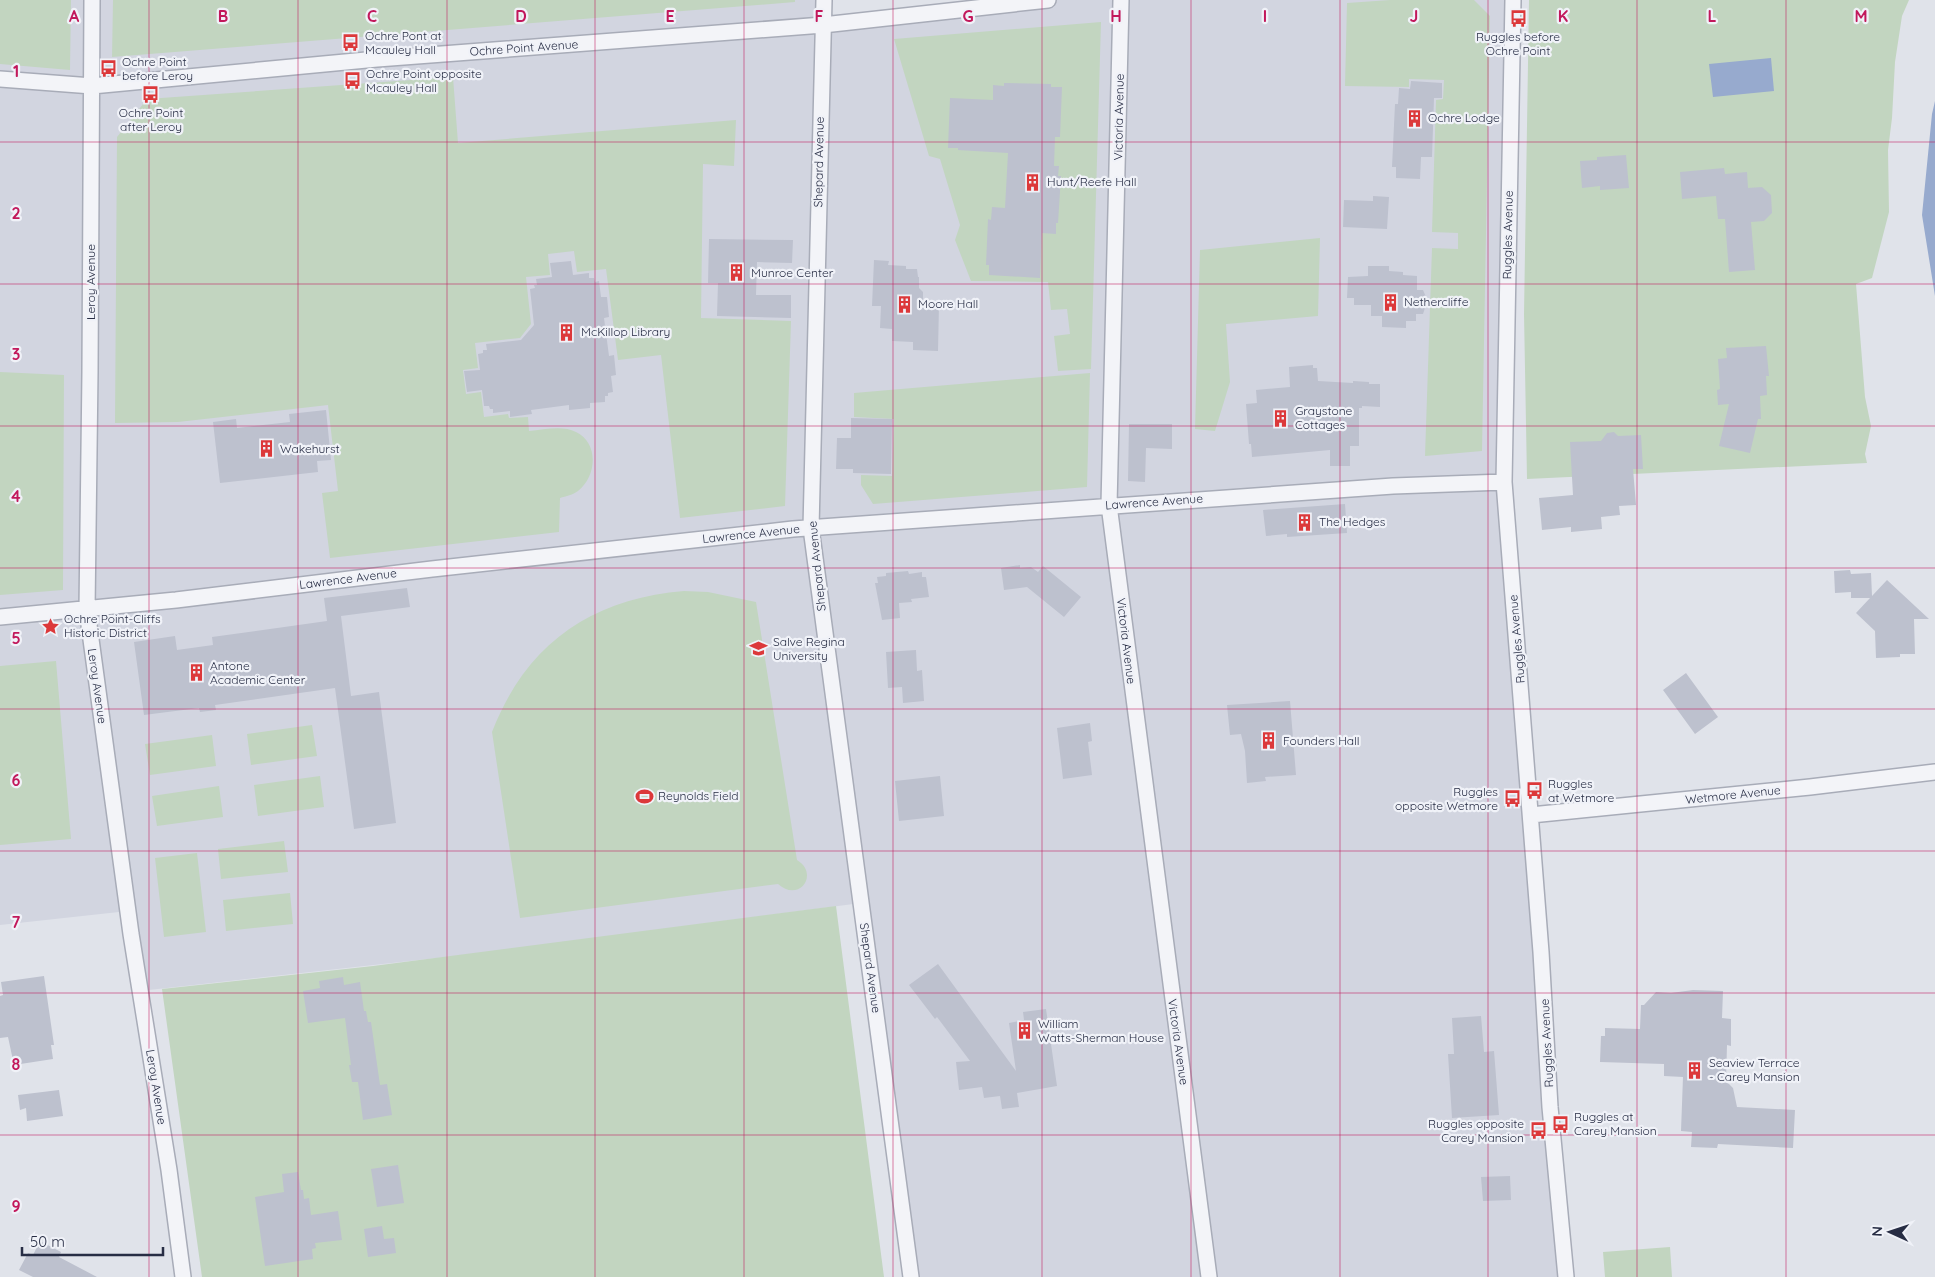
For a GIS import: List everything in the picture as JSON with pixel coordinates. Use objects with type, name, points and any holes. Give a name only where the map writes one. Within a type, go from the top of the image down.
[{"type":"street","name":"Leroy Avenue","points":[[92,0],[87,610],[131,934],[169,1170],[184,1277]]},
{"type":"street","name":"Shepard Avenue","points":[[824,0],[811,528],[911,1277]]},
{"type":"street","name":"Ochre Point Avenue","points":[[0,79],[92,86],[377,59],[823,25],[1048,0]]},
{"type":"street","name":"Victoria Avenue","points":[[1121,0],[1109,505],[1208,1277]]},
{"type":"street","name":"Ruggles Avenue","points":[[1513,0],[1504,482],[1531,815],[1550,1107],[1566,1277]]},
{"type":"street","name":"Lawrence Avenue","points":[[0,617],[87,610],[432,568],[811,528],[1393,486],[1504,482]]},
{"type":"street","name":"Wetmore Avenue","points":[[1531,815],[1810,787],[1935,772]]},
{"type":"shaded area","name":"Salve Regina University","points":[[0,0],[824,0],[823,24],[1048,0],[1513,0],[1504,482],[1570,1277],[911,1277],[861,903],[482,953],[140,991],[128,911],[0,925]]},
{"type":"green space","points":[[0,0],[71,0],[70,70],[0,64]]},
{"type":"green space","points":[[113,0],[795,0],[795,2],[112,57]]},
{"type":"green space","points":[[1390,0],[1474,0],[1490,16],[1482,451],[1425,456],[1432,248],[1458,249],[1458,233],[1432,232],[1436,100],[1443,99],[1444,80],[1409,79],[1409,87],[1345,86],[1347,3]]},
{"type":"green space","points":[[1529,0],[1909,0],[1902,16],[1895,62],[1888,150],[1889,212],[1872,278],[1856,284],[1865,397],[1871,426],[1865,454],[1867,463],[1527,479],[1524,314]]},
{"type":"green space","points":[[1101,22],[1091,369],[1058,371],[1054,336],[1070,334],[1067,309],[1051,310],[1048,282],[971,281],[955,240],[960,225],[940,159],[929,156],[894,39]]},
{"type":"green space","points":[[453,77],[458,143],[736,120],[734,166],[703,164],[701,318],[791,321],[785,506],[680,518],[661,355],[618,360],[606,269],[577,272],[574,251],[548,254],[550,275],[526,277],[531,324],[520,338],[475,343],[478,368],[463,370],[466,394],[481,392],[484,417],[508,414],[509,418],[528,417],[529,431],[553,428],[571,430],[583,437],[589,444],[593,460],[592,469],[584,485],[578,491],[560,498],[559,532],[330,558],[322,493],[338,491],[328,405],[178,422],[115,423],[117,137],[147,99]]},
{"type":"green space","points":[[1320,238],[1318,316],[1226,324],[1230,382],[1215,431],[1195,429],[1200,250]]},
{"type":"green space","points":[[0,372],[64,375],[63,590],[0,595]]},
{"type":"green space","points":[[1090,373],[1087,487],[873,504],[861,485],[861,475],[892,476],[894,419],[854,417],[854,393]]},
{"type":"green space","name":"Reynolds Field","points":[[684,591],[708,592],[756,602],[797,860],[804,866],[807,872],[807,879],[799,888],[793,890],[786,889],[778,884],[520,918],[492,732],[506,701],[523,674],[543,651],[566,632],[591,616],[620,604],[650,596]]},
{"type":"green space","points":[[56,661],[71,839],[0,845],[0,666]]},
{"type":"green space","points":[[312,725],[317,756],[251,765],[247,734]]},
{"type":"green space","points":[[212,735],[216,766],[150,775],[145,744]]},
{"type":"green space","points":[[320,776],[324,807],[258,816],[254,785]]},
{"type":"green space","points":[[219,786],[223,817],[157,826],[152,796]]},
{"type":"green space","points":[[284,841],[288,872],[221,879],[218,849]]},
{"type":"green space","points":[[197,853],[206,932],[164,937],[155,858]]},
{"type":"green space","points":[[290,893],[293,924],[226,931],[223,900]]},
{"type":"green space","points":[[836,906],[884,1277],[202,1277],[162,989],[373,966]]},
{"type":"green space","points":[[1670,1247],[1672,1277],[1605,1277],[1603,1252]]},
{"type":"water","points":[[1771,58],[1774,91],[1713,97],[1709,64]]},
{"type":"water","points":[[1935,101],[1935,296],[1922,215],[1932,114]]},
{"type":"building","name":"Ochre Lodge","points":[[1411,81],[1442,83],[1442,98],[1434,98],[1432,157],[1421,157],[1420,179],[1396,178],[1396,167],[1392,167],[1395,104],[1398,104],[1399,88],[1410,89]]},
{"type":"building","name":"Hunt/Reefe Hall","points":[[1004,83],[1051,84],[1051,87],[1062,87],[1060,137],[1055,137],[1054,166],[1059,166],[1058,176],[1061,176],[1058,223],[1056,223],[1056,234],[1042,233],[1040,278],[989,275],[989,265],[986,265],[988,219],[991,220],[992,207],[1005,208],[1008,153],[948,148],[950,98],[993,100],[993,85],[1004,86]]},
{"type":"building","points":[[1626,155],[1629,188],[1600,190],[1600,186],[1582,188],[1580,161],[1597,160],[1597,157]]},
{"type":"building","points":[[1724,168],[1725,174],[1747,172],[1748,188],[1762,187],[1771,195],[1772,213],[1764,221],[1751,222],[1755,270],[1729,272],[1725,219],[1718,219],[1716,196],[1682,199],[1680,172]]},
{"type":"building","points":[[1373,196],[1389,197],[1387,229],[1343,227],[1344,200],[1373,201]]},
{"type":"building","name":"Munroe Center","points":[[709,239],[793,240],[792,263],[757,262],[756,295],[791,295],[791,318],[717,316],[718,283],[708,283]]},
{"type":"building","name":"Moore Hall","points":[[874,260],[889,261],[888,265],[906,266],[906,269],[917,269],[919,288],[923,292],[923,300],[930,300],[930,304],[939,304],[938,351],[913,350],[913,342],[892,341],[892,329],[880,328],[881,306],[872,306]]},
{"type":"building","name":"McKillop Library","points":[[571,261],[573,275],[589,273],[589,278],[594,278],[595,282],[599,281],[601,297],[607,297],[609,317],[604,318],[609,356],[614,355],[616,375],[611,376],[613,392],[605,396],[605,402],[590,403],[590,408],[569,410],[569,405],[531,410],[532,414],[510,417],[510,411],[493,413],[493,409],[490,409],[489,406],[484,406],[482,390],[467,392],[464,371],[480,370],[478,354],[483,353],[483,350],[487,350],[486,344],[521,340],[534,325],[530,289],[535,288],[534,285],[537,285],[536,279],[552,277],[550,263]]},
{"type":"building","name":"Nethercliffe","points":[[1368,266],[1389,266],[1389,271],[1417,276],[1417,290],[1423,290],[1426,297],[1423,314],[1416,314],[1416,321],[1406,321],[1406,328],[1382,327],[1382,316],[1371,316],[1371,305],[1354,305],[1354,298],[1347,298],[1348,277],[1368,276]]},
{"type":"building","points":[[1766,346],[1769,376],[1766,376],[1767,395],[1760,396],[1761,419],[1758,419],[1750,453],[1719,446],[1729,404],[1718,405],[1717,390],[1720,389],[1718,359],[1727,358],[1726,348]]},
{"type":"building","points":[[1313,365],[1313,368],[1317,368],[1318,381],[1353,383],[1353,381],[1380,384],[1380,407],[1362,406],[1362,408],[1359,408],[1359,446],[1350,446],[1350,466],[1330,466],[1330,450],[1252,457],[1251,444],[1249,444],[1246,404],[1257,403],[1256,390],[1290,387],[1289,367]]},
{"type":"building","name":"Wakehurst","points":[[326,410],[331,460],[317,461],[318,472],[220,483],[213,422],[236,419],[237,428],[290,422],[289,414]]},
{"type":"building","points":[[851,418],[892,419],[891,474],[853,473],[853,469],[836,469],[837,438],[851,438]]},
{"type":"building","points":[[1129,424],[1172,424],[1172,449],[1146,448],[1145,482],[1128,481]]},
{"type":"building","points":[[1614,432],[1618,436],[1641,435],[1643,469],[1633,469],[1636,505],[1619,506],[1620,515],[1601,517],[1602,529],[1571,532],[1571,527],[1542,530],[1539,498],[1573,495],[1570,442],[1601,441],[1607,433]]},
{"type":"building","name":"The Hedges","points":[[1345,504],[1347,533],[1287,537],[1287,534],[1266,536],[1263,510]]},
{"type":"building","points":[[1020,565],[1020,568],[1031,567],[1038,572],[1043,566],[1081,597],[1064,617],[1027,587],[1004,590],[1001,568]]},
{"type":"building","points":[[1850,570],[1851,574],[1871,573],[1872,596],[1887,580],[1929,619],[1914,619],[1915,654],[1900,654],[1900,657],[1876,658],[1875,631],[1856,613],[1870,598],[1851,598],[1851,592],[1835,593],[1834,571]]},
{"type":"building","points":[[908,571],[909,574],[922,572],[922,577],[926,577],[929,597],[911,599],[912,602],[899,603],[900,618],[882,620],[875,583],[878,583],[877,577],[886,576],[886,573]]},
{"type":"building","points":[[407,588],[410,607],[341,616],[351,696],[379,692],[396,823],[354,829],[335,688],[215,705],[216,710],[200,712],[199,708],[144,715],[134,642],[175,636],[177,650],[213,645],[212,637],[327,621],[324,598]]},
{"type":"building","points":[[916,650],[917,671],[922,670],[924,701],[903,703],[902,687],[888,688],[886,652]]},
{"type":"building","points":[[1686,673],[1718,717],[1695,734],[1663,690]]},
{"type":"building","name":"Founders Hall","points":[[1290,701],[1296,775],[1265,777],[1266,781],[1247,783],[1245,751],[1241,734],[1230,735],[1227,705]]},
{"type":"building","points":[[1090,723],[1092,741],[1088,742],[1092,775],[1063,779],[1057,728]]},
{"type":"building","points":[[940,776],[944,816],[899,821],[895,781]]},
{"type":"building","name":"William Watts-Sherman House","points":[[938,964],[1016,1071],[1009,1023],[1024,1020],[1023,1012],[1046,1009],[1057,1086],[1017,1093],[1019,1107],[1002,1109],[1000,1096],[984,1098],[982,1087],[959,1090],[956,1062],[970,1061],[937,1017],[935,1019],[909,985]]},
{"type":"building","points":[[44,976],[54,1045],[51,1045],[53,1059],[14,1065],[8,1037],[0,1038],[0,996],[3,995],[1,982]]},
{"type":"building","points":[[343,977],[344,985],[360,982],[364,1011],[366,1011],[368,1022],[371,1022],[380,1085],[387,1084],[392,1115],[363,1120],[358,1082],[352,1082],[349,1065],[351,1065],[345,1018],[308,1023],[303,991],[320,988],[319,981]]},
{"type":"building","name":"Seaview Terrace - Carey Mansion","points":[[1693,990],[1723,991],[1722,1018],[1731,1019],[1731,1046],[1727,1045],[1726,1081],[1733,1088],[1737,1107],[1795,1110],[1793,1148],[1718,1144],[1717,1148],[1691,1147],[1692,1132],[1681,1131],[1683,1077],[1664,1076],[1664,1064],[1600,1062],[1601,1036],[1605,1036],[1605,1028],[1640,1029],[1641,1005],[1644,1005],[1656,992],[1671,993]]},
{"type":"building","points":[[1481,1016],[1484,1052],[1494,1051],[1499,1115],[1452,1118],[1448,1054],[1454,1054],[1452,1018]]},
{"type":"building","points":[[59,1090],[63,1116],[27,1121],[26,1108],[20,1110],[18,1095]]},
{"type":"building","points":[[398,1165],[404,1203],[377,1207],[371,1169]]},
{"type":"building","points":[[298,1172],[304,1199],[309,1198],[311,1215],[338,1211],[342,1240],[315,1243],[316,1248],[312,1249],[313,1259],[265,1266],[255,1197],[284,1192],[282,1174]]},
{"type":"building","points":[[1510,1176],[1511,1200],[1483,1201],[1481,1177]]},
{"type":"building","points":[[382,1226],[384,1239],[394,1238],[396,1253],[368,1257],[364,1229]]},
{"type":"building","points":[[40,1241],[61,1252],[59,1257],[97,1277],[33,1277],[19,1270],[28,1253],[33,1255]]},
{"type":"place","name":"Ruggles before Ochre Point","points":[[1518,18]]},
{"type":"place","name":"Ochre Pont at Mcauley Hall","points":[[351,43]]},
{"type":"place","name":"Ochre Point before Leroy","points":[[108,69]]},
{"type":"place","name":"Ochre Point opposite Mcauley Hall","points":[[352,81]]},
{"type":"place","name":"Ochre Point after Leroy","points":[[151,94]]},
{"type":"place","name":"Ochre Lodge","points":[[1414,118]]},
{"type":"place","name":"Hunt/Reefe Hall","points":[[1033,182]]},
{"type":"place","name":"Munroe Center","points":[[737,273]]},
{"type":"place","name":"Nethercliffe","points":[[1390,302]]},
{"type":"place","name":"Moore Hall","points":[[904,304]]},
{"type":"place","name":"McKillop Library","points":[[567,332]]},
{"type":"place","name":"Graystone Cottages","points":[[1281,418]]},
{"type":"place","name":"Wakehurst","points":[[266,449]]},
{"type":"place","name":"The Hedges","points":[[1305,522]]},
{"type":"place","name":"Ochre Point-Cliffs Historic District","points":[[50,626]]},
{"type":"place","name":"Salve Regina University","points":[[759,649]]},
{"type":"place","name":"Antone Academic Center","points":[[196,673]]},
{"type":"place","name":"Founders Hall","points":[[1269,741]]},
{"type":"place","name":"Ruggles at Wetmore","points":[[1534,791]]},
{"type":"place","name":"Reynolds Field","points":[[644,796]]},
{"type":"place","name":"Ruggles opposite Wetmore","points":[[1512,799]]},
{"type":"place","name":"William Watts-Sherman House","points":[[1024,1031]]},
{"type":"place","name":"Seaview Terrace - Carey Mansion","points":[[1695,1070]]},
{"type":"place","name":"Ruggles at Carey Mansion","points":[[1560,1124]]},
{"type":"place","name":"Ruggles opposite Carey Mansion","points":[[1538,1131]]}]
